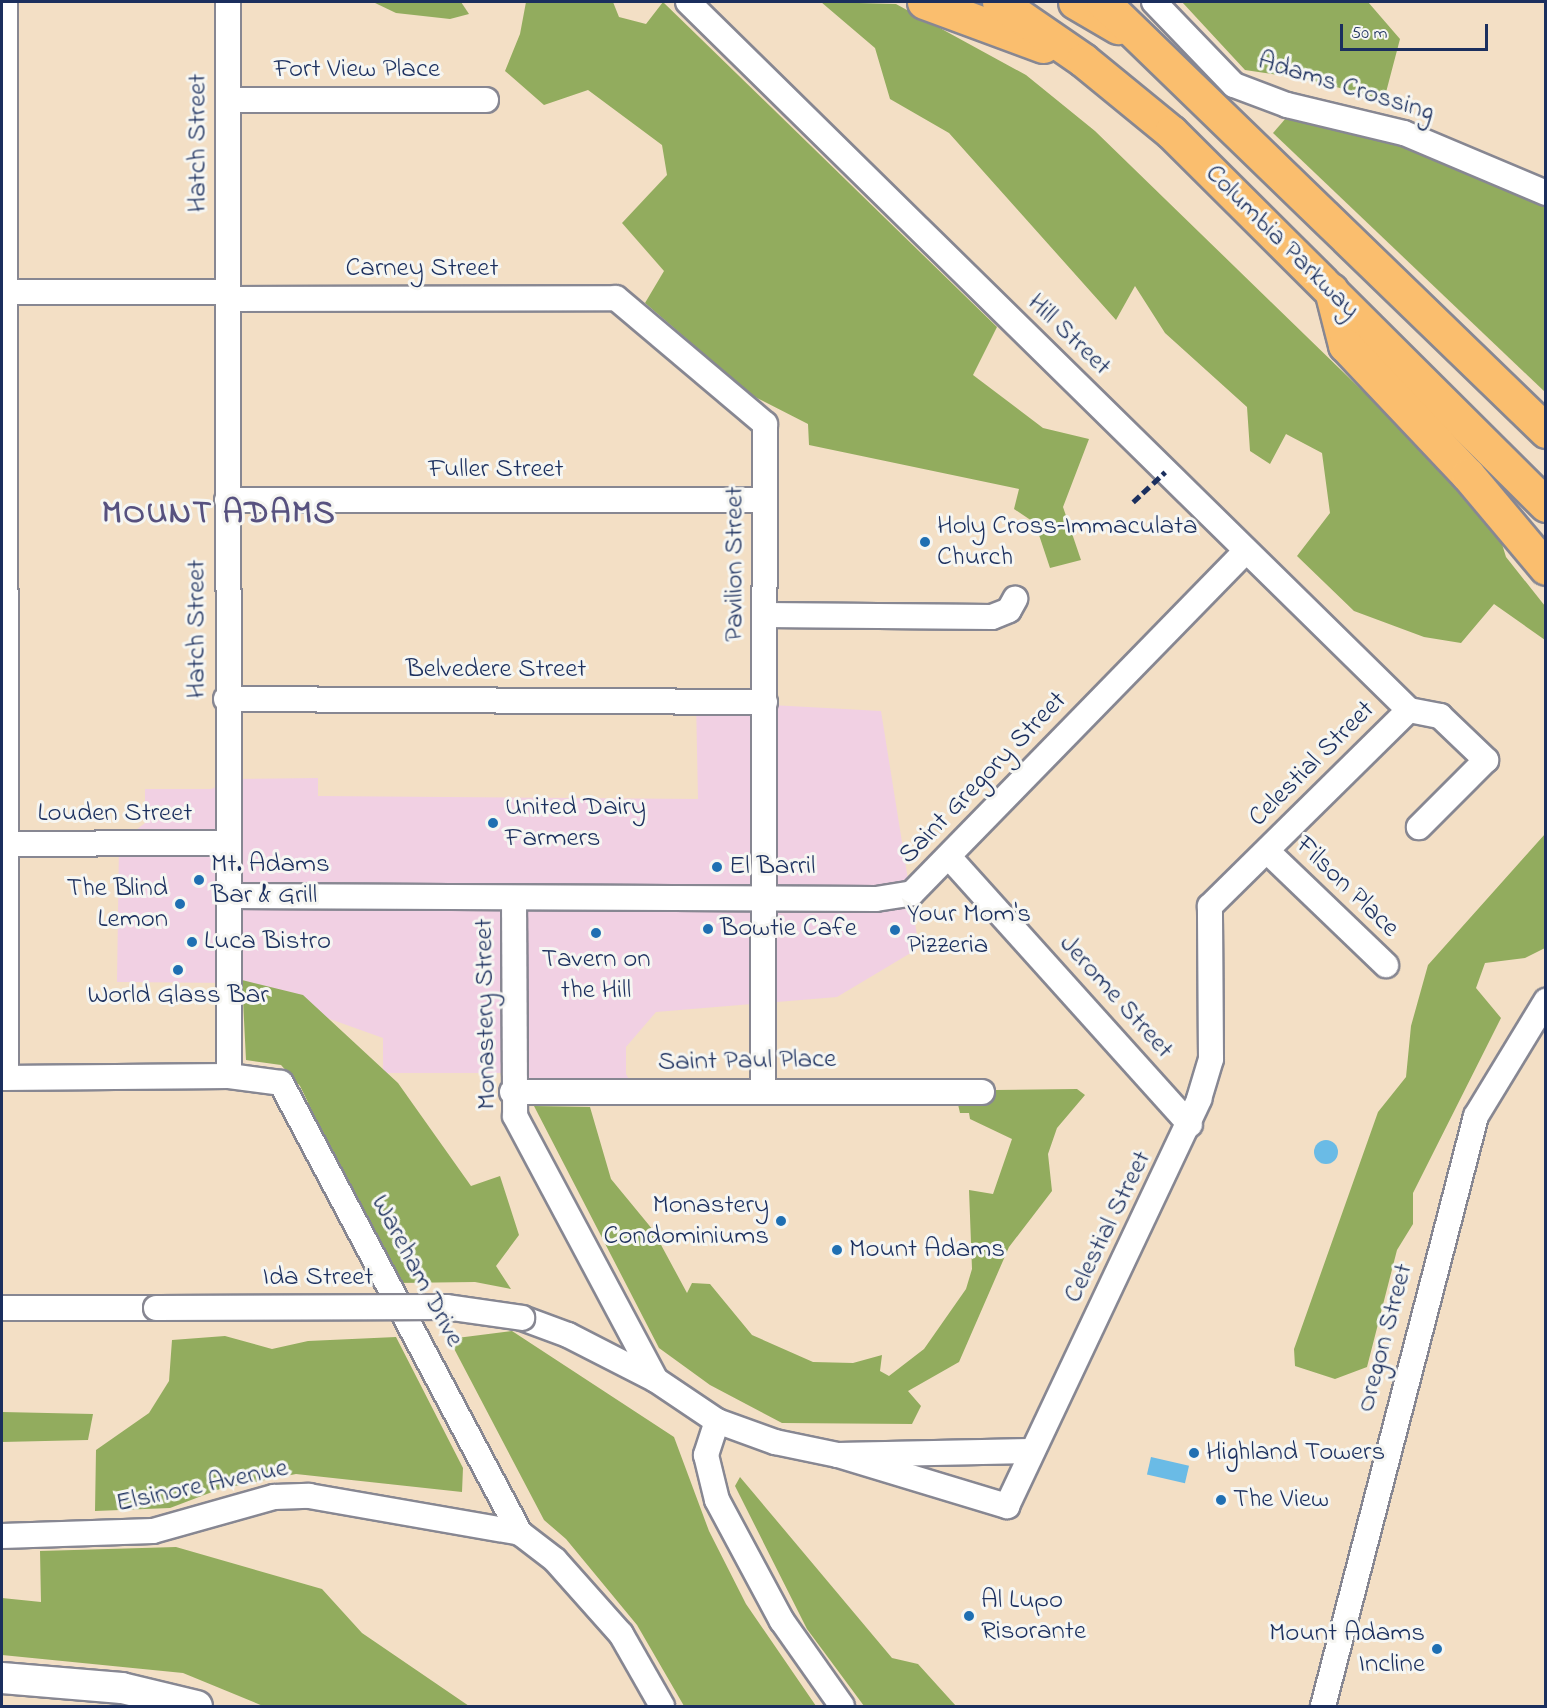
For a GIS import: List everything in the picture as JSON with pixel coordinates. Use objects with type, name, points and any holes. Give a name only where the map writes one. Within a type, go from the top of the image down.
[{"type":"highway","points":[[924,2],[1083,60]]},
{"type":"highway","name":"Columbia Parkway","points":[[999,2],[1083,60],[1171,132],[1545,505]]},
{"type":"highway","points":[[1075,2],[1141,40]]},
{"type":"highway","points":[[1103,2],[1545,431]]},
{"type":"highway","points":[[1331,290],[1345,345],[1468,475],[1545,568]]},
{"type":"street","points":[[4,1078],[5,2]]},
{"type":"street","name":"Hatch Street","points":[[228,2],[226,699],[229,843],[229,1076]]},
{"type":"street","name":"Hill Street","points":[[688,2],[1409,710]]},
{"type":"street","name":"Adams Crossing","points":[[1154,2],[1234,85],[1287,105],[1404,133],[1545,193]]},
{"type":"street","name":"Fort View Place","points":[[228,100],[486,100]]},
{"type":"street","name":"Carney Street","points":[[4,292],[228,296],[616,298]]},
{"type":"street","name":"Pavilion Street","points":[[616,298],[765,424],[763,1091]]},
{"type":"street","name":"Fuller Street","points":[[227,500],[765,500]]},
{"type":"street","name":"Saint Gregory Street","points":[[229,896],[764,900],[900,896],[920,886],[1246,551]]},
{"type":"street","points":[[765,615],[993,617],[1009,610],[1015,599]]},
{"type":"street","name":"Belvedere Street","points":[[226,699],[765,702]]},
{"type":"street","points":[[1409,710],[1440,716],[1486,760],[1419,827]]},
{"type":"street","name":"Celestial Street","points":[[838,1455],[1007,1506],[1030,1451],[1190,1125],[1211,1059],[1210,906],[1409,710]]},
{"type":"street","name":"Louden Street","points":[[4,844],[229,843]]},
{"type":"street","name":"Filson Place","points":[[1267,851],[1386,965]]},
{"type":"street","name":"Jerome Street","points":[[949,857],[1190,1125]]},
{"type":"street","name":"Monastery Street","points":[[514,899],[512,1092],[517,1122],[656,1380]]},
{"type":"street","name":"Oregon Street","points":[[1323,1707],[1476,1116],[1545,1001]]},
{"type":"street","name":"Wareham Drive","points":[[4,1078],[229,1076],[274,1079],[288,1089],[520,1533],[555,1560],[621,1634],[662,1707]]},
{"type":"street","name":"Saint Paul Place","points":[[512,1092],[982,1092]]},
{"type":"street","name":"Ida Street","points":[[2,1308],[446,1307],[522,1318],[568,1335],[656,1380]]},
{"type":"street","points":[[656,1380],[717,1421],[762,1438],[838,1455],[1030,1451]]},
{"type":"street","points":[[717,1421],[706,1455],[717,1500],[782,1621],[842,1707]]},
{"type":"street","name":"Elsinore Avenue","points":[[2,1536],[153,1531],[274,1497],[309,1496],[520,1533]]},
{"type":"street","points":[[2,1678],[122,1688],[197,1707]]},
{"type":"shaded area","points":[[696,701],[881,711],[919,948],[837,997],[656,1012],[626,1047],[626,1074],[636,1092],[512,1092],[513,1073],[383,1073],[383,1038],[229,983],[117,982],[119,843],[145,823],[145,789],[211,789],[235,779],[318,778],[318,796],[698,799]]},
{"type":"green space","points":[[373,2],[461,2],[469,14],[450,19],[396,13]]},
{"type":"green space","points":[[526,2],[613,2],[619,17],[646,24],[663,2],[997,327],[973,375],[1043,428],[1089,439],[1063,507],[1081,560],[1050,568],[1035,523],[1014,509],[1019,489],[809,445],[808,424],[753,396],[645,303],[664,271],[622,223],[667,175],[662,145],[588,90],[544,105],[505,71],[520,34]]},
{"type":"green space","points":[[821,2],[896,4],[1026,75],[1095,131],[1446,472],[1498,531],[1506,557],[1545,606],[1545,640],[1494,604],[1461,643],[1424,637],[1354,611],[1297,556],[1330,513],[1322,453],[1286,434],[1270,464],[1250,451],[1247,407],[1165,333],[1135,286],[1116,320],[949,133],[890,99],[875,48]]},
{"type":"green space","points":[[1182,2],[1368,2],[1400,39],[1384,100],[1307,79],[1245,70]]},
{"type":"green space","points":[[1286,118],[1420,149],[1526,193],[1545,207],[1545,392],[1273,133]]},
{"type":"green space","points":[[1545,834],[1545,948],[1525,958],[1485,963],[1476,988],[1501,1018],[1413,1193],[1413,1224],[1397,1250],[1367,1367],[1335,1379],[1295,1366],[1294,1349],[1378,1112],[1406,1077],[1411,1026],[1428,965]]},
{"type":"green space","points":[[242,980],[303,995],[398,1083],[471,1186],[500,1176],[519,1235],[496,1266],[511,1289],[475,1282],[396,1283],[300,1086],[281,1065],[246,1060]]},
{"type":"green space","points":[[1077,1089],[1085,1095],[1057,1128],[1048,1154],[1052,1191],[1009,1247],[959,1362],[908,1391],[921,1406],[912,1424],[782,1423],[710,1385],[659,1348],[534,1106],[590,1107],[611,1179],[653,1230],[687,1293],[692,1283],[710,1284],[752,1335],[813,1362],[853,1363],[882,1355],[880,1371],[889,1376],[924,1349],[966,1289],[972,1269],[969,1190],[993,1194],[1012,1139],[970,1119],[969,1113],[960,1113],[957,1100],[996,1090]]},
{"type":"green space","points":[[512,1331],[674,1437],[709,1531],[746,1604],[816,1706],[684,1706],[637,1625],[566,1539],[544,1520],[449,1339]]},
{"type":"green space","points":[[225,1336],[272,1349],[308,1341],[396,1337],[463,1468],[462,1492],[296,1474],[220,1489],[170,1508],[95,1511],[96,1450],[149,1413],[169,1381],[172,1340]]},
{"type":"green space","points":[[2,1412],[93,1414],[88,1440],[2,1442]]},
{"type":"green space","points":[[740,1477],[892,1658],[918,1664],[956,1706],[864,1706],[807,1629],[735,1486]]},
{"type":"green space","points":[[176,1547],[322,1589],[362,1633],[469,1706],[263,1706],[183,1673],[2,1655],[2,1598],[41,1602],[40,1551]]},
{"type":"water","points":[[1326,1140],[1335,1143],[1338,1152],[1335,1161],[1326,1164],[1317,1161],[1314,1152],[1317,1143]]},
{"type":"water","points":[[1151,1457],[1189,1466],[1185,1483],[1147,1475]]},
{"type":"railway","points":[[1133,502],[1165,472]]},
{"type":"place","name":"Holy Cross–Immaculata Church","points":[[925,542]]},
{"type":"place","name":"United Dairy Farmers","points":[[493,823]]},
{"type":"place","name":"El Barril","points":[[717,867]]},
{"type":"place","name":"Mt. Adams Bar & Grill","points":[[199,880]]},
{"type":"place","name":"The Blind Lemon","points":[[180,904]]},
{"type":"place","name":"Bowtie Cafe","points":[[708,929]]},
{"type":"place","name":"Your Mom's Pizzeria","points":[[895,930]]},
{"type":"place","name":"Tavern on the Hill","points":[[596,933]]},
{"type":"place","name":"Luca Bistro","points":[[192,942]]},
{"type":"place","name":"World Glass Bar","points":[[178,970]]},
{"type":"place","name":"Monastery Condominiums","points":[[781,1221]]},
{"type":"place","name":"Mount Adams","points":[[837,1250]]},
{"type":"place","name":"Highland Towers","points":[[1194,1453]]},
{"type":"place","name":"The View","points":[[1221,1500]]},
{"type":"place","name":"Al Lupo Risorante","points":[[969,1616]]},
{"type":"place","name":"Mount Adams Incline","points":[[1437,1649]]},
{"type":"district","name":"MOUNT ADAMS","points":[[219,515]]}]
